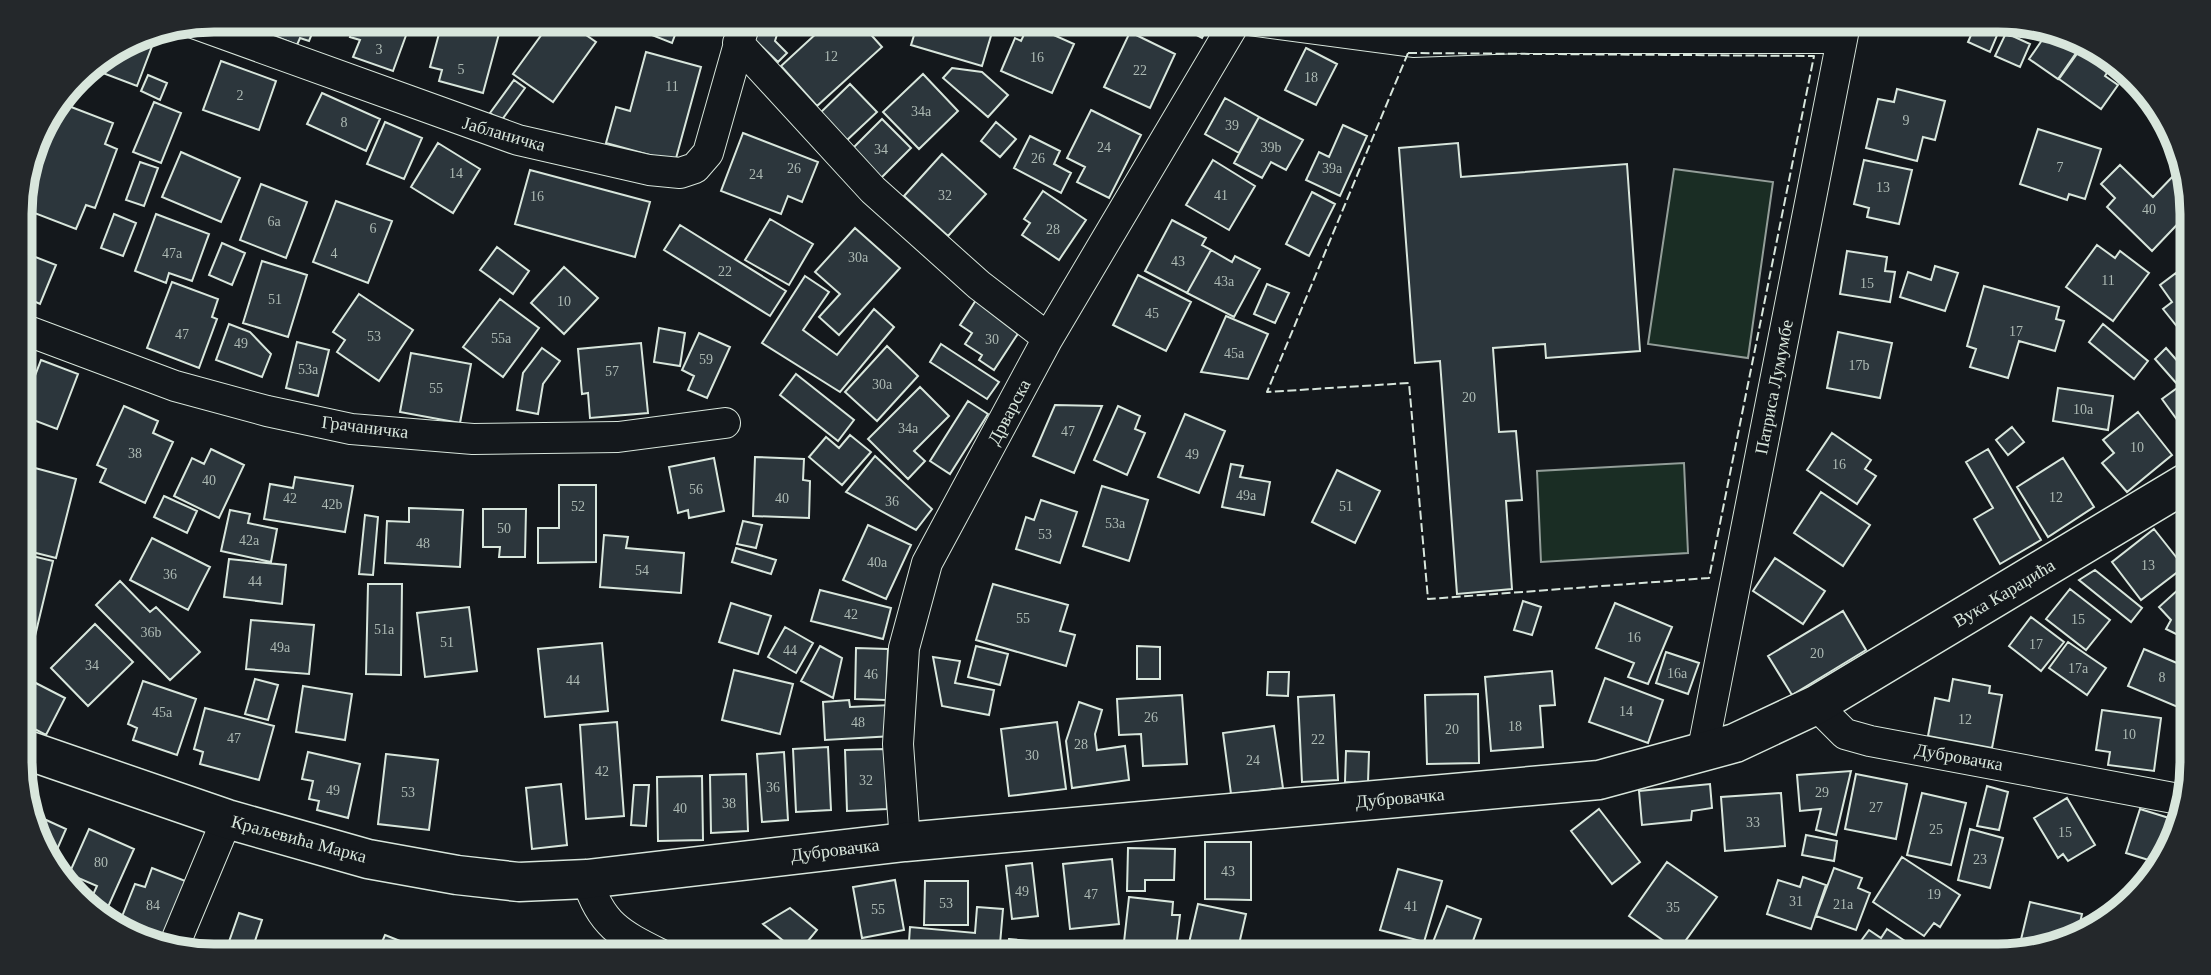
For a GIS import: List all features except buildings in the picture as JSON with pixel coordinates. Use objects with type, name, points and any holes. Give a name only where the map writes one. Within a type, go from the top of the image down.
[{"type":"main road","name":"Вука Караџића","points":[[1816,705],[2180,487]]},
{"type":"main road","name":"Дубровачка","points":[[587,879],[905,842],[1599,780],[1735,743],[1816,705]]},
{"type":"main road","name":"Краљевића Марка","points":[[32,752],[227,819],[368,859],[457,875],[519,882],[587,879]]},
{"type":"street","name":"Јабланичка","points":[[218,32],[518,140],[649,170],[680,173],[695,168],[708,153],[742,32]]},
{"type":"street","name":"Јабланичка","points":[[743,32],[873,190],[979,285],[1048,338]]},
{"type":"street","name":"Дрварска","points":[[905,842],[898,744],[904,648],[927,563],[1048,338],[1231,32]]},
{"type":"street","points":[[1337,32],[1413,42],[1736,32]]},
{"type":"street","name":"Патриса Лумумбе","points":[[1702,754],[1843,32]]},
{"type":"street","name":"Грачаничка","points":[[32,332],[175,386],[267,411],[351,429],[473,439],[618,437],[725,423]]},
{"type":"street","name":"Дубровачка","points":[[1816,705],[1845,734],[1870,741],[2176,798]]},
{"type":"street","points":[[176,939],[227,819]]},
{"type":"street","points":[[587,879],[594,902],[605,920],[624,936],[640,944]]},
{"type":"green space","points":[[1674,169],[1773,182],[1748,358],[1648,344]]},
{"type":"green space","points":[[1684,463],[1688,553],[1541,562],[1537,471]]},
{"type":"fence","points":[[1408,53],[1814,56],[1709,578],[1428,599],[1409,383],[1267,392],[1408,53]]}]
